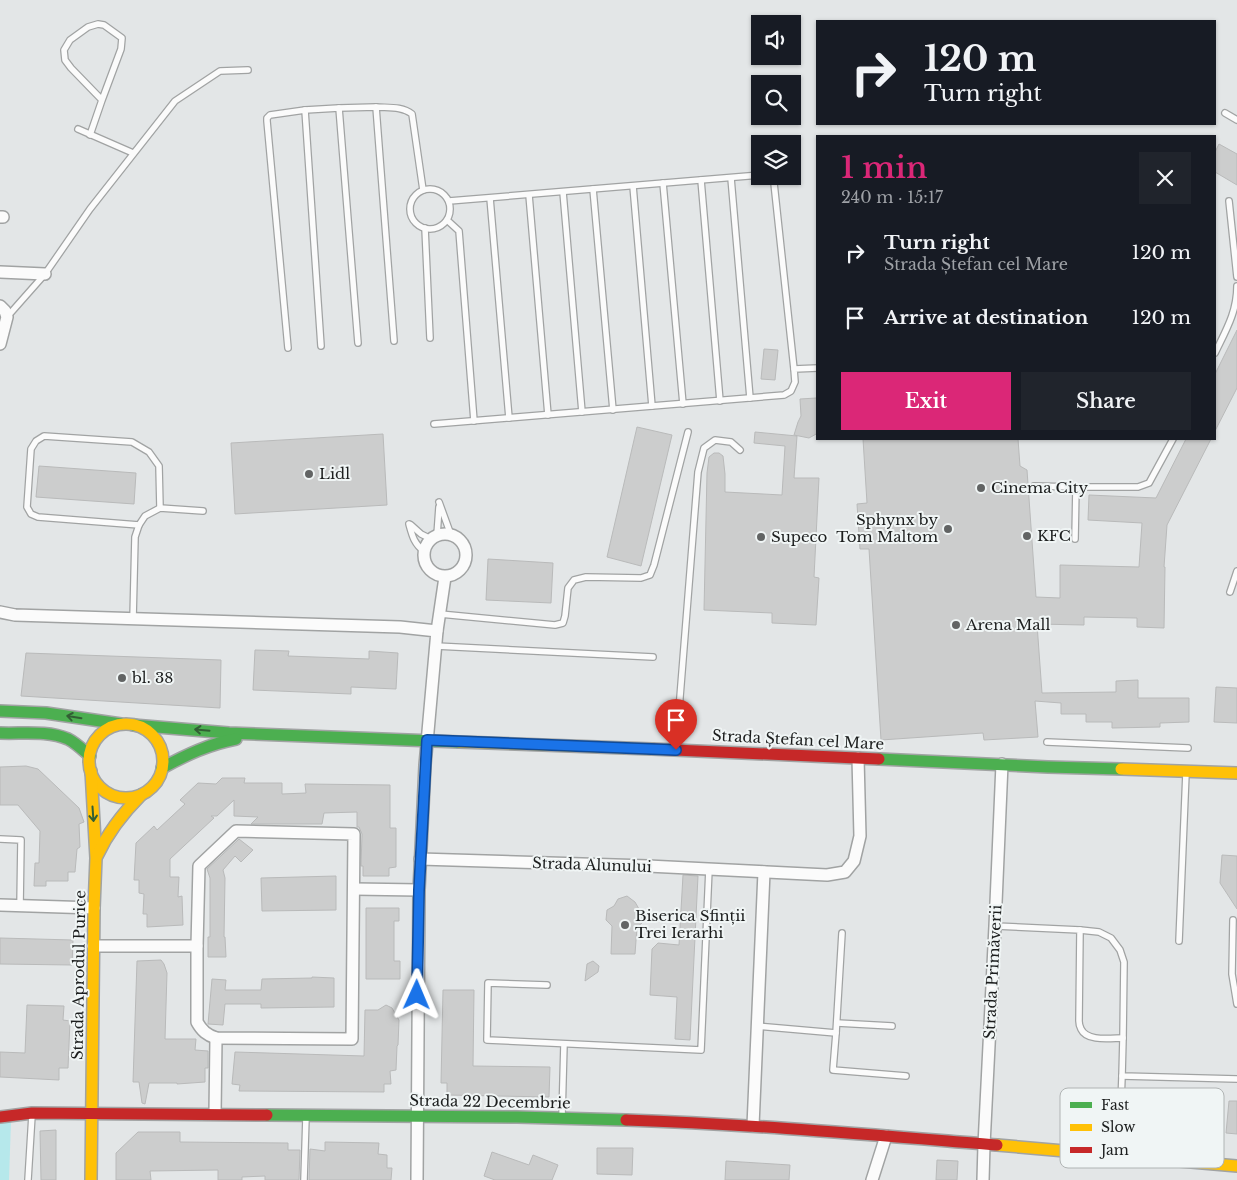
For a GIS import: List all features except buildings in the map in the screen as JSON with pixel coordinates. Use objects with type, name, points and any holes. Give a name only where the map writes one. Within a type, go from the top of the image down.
[{"type":"street","points":[[0,272],[45,274]]},
{"type":"street","points":[[0,306],[5,311],[7,317],[0,344]]},
{"type":"street","points":[[444,534],[451,535],[462,543],[465,549],[465,563],[456,574],[449,577],[435,575],[425,564],[424,551],[427,544],[434,537],[444,534]]},
{"type":"street","points":[[417,1180],[420,859],[427,740],[444,577]]},
{"type":"street","points":[[0,612],[15,615],[400,627],[437,631]]},
{"type":"street","points":[[0,712],[46,713],[128,725],[229,733],[268,734]]},
{"type":"street","points":[[96,858],[111,828],[158,779],[162,768],[163,756],[160,745],[144,729],[128,725],[111,728],[100,734],[93,744],[90,756],[90,771],[96,782],[105,791],[116,797],[129,798],[141,795]]},
{"type":"street","points":[[0,733],[42,734],[67,739],[90,756]]},
{"type":"street","points":[[162,768],[194,751],[223,741],[268,734]]},
{"type":"street","name":"Strada Ștefan cel Mare","points":[[268,734],[1048,767],[1237,773]]},
{"type":"street","name":"Strada Alunului","points":[[420,859],[648,866],[827,875],[845,872],[854,861],[860,836],[858,758]]},
{"type":"street","name":"Strada Primăverii","points":[[983,1180],[1002,764]]},
{"type":"street","name":"Strada Aprodul Purice","points":[[90,771],[96,858],[93,946],[91,1180]]},
{"type":"street","points":[[236,832],[354,834],[352,1039],[216,1038],[207,1035],[197,1022],[197,946],[200,866],[236,832]]},
{"type":"street","points":[[753,1126],[764,872]]},
{"type":"street","points":[[354,890],[419,890]]},
{"type":"street","points":[[0,905],[94,908]]},
{"type":"street","points":[[93,946],[197,946]]},
{"type":"street","points":[[215,1114],[216,1038]]},
{"type":"street","name":"Strada 22 Decembrie","points":[[0,1117],[32,1113],[92,1113],[562,1118],[684,1122],[886,1136],[1060,1152]]},
{"type":"street","points":[[872,1180],[886,1136]]},
{"type":"street","name":"Strada 22 Decembrie","points":[[1224,1165],[1237,1166]]},
{"type":"lane","points":[[90,135],[122,49],[122,38],[104,24],[98,24],[88,27],[70,40],[64,50],[65,60],[70,68],[102,100]]},
{"type":"lane","points":[[7,317],[45,274],[90,209],[175,101],[220,71],[248,70]]},
{"type":"lane","points":[[376,107],[394,341]]},
{"type":"lane","points":[[288,348],[267,118],[270,115],[305,110],[338,108],[376,107],[402,108],[407,110],[412,114],[423,190]]},
{"type":"lane","points":[[338,108],[358,343]]},
{"type":"lane","points":[[305,110],[320,346]]},
{"type":"lane","points":[[1225,113],[1237,120]]},
{"type":"lane","points":[[78,130],[133,153]]},
{"type":"lane","points":[[449,201],[751,177]]},
{"type":"lane","points":[[731,178],[750,398]]},
{"type":"lane","points":[[701,180],[720,401]]},
{"type":"lane","points":[[663,183],[683,404]]},
{"type":"lane","points":[[434,424],[720,401],[784,395],[791,391],[795,382],[794,369],[774,185]]},
{"type":"lane","points":[[633,186],[652,406]]},
{"type":"lane","points":[[430,188],[441,192],[449,201],[450,214],[447,220],[438,228],[425,228],[415,221],[410,210],[411,204],[418,193],[430,188]]},
{"type":"lane","points":[[593,189],[613,410]]},
{"type":"lane","points":[[563,192],[582,412]]},
{"type":"lane","points":[[529,195],[548,415]]},
{"type":"lane","points":[[490,198],[510,418]]},
{"type":"lane","points":[[1229,201],[1237,277]]},
{"type":"lane","points":[[447,220],[459,231],[474,421]]},
{"type":"lane","points":[[425,228],[430,338]]},
{"type":"lane","points":[[1216,351],[1232,319],[1237,298],[1237,286]]},
{"type":"lane","points":[[794,369],[816,368]]},
{"type":"lane","points":[[440,614],[555,625],[563,623],[568,588],[574,580],[586,577],[641,578],[650,575],[688,432]]},
{"type":"lane","points":[[139,525],[38,517],[31,514],[27,507],[31,449],[36,441],[44,436],[132,442],[149,452],[159,466],[160,508]]},
{"type":"lane","points":[[676,750],[698,472],[704,448],[715,440],[731,442],[740,450]]},
{"type":"lane","points":[[1034,486],[1138,487],[1150,483],[1172,440]]},
{"type":"lane","points":[[1076,487],[1076,539]]},
{"type":"lane","points":[[424,551],[414,540],[410,524],[421,534],[434,537],[439,502],[451,535]]},
{"type":"lane","points":[[133,619],[135,536],[144,516],[160,508],[203,511]]},
{"type":"lane","points":[[1230,592],[1237,571]]},
{"type":"lane","points":[[436,646],[654,657]]},
{"type":"lane","points":[[1047,742],[1188,748]]},
{"type":"lane","points":[[1179,941],[1186,771]]},
{"type":"lane","points":[[0,839],[22,840],[20,906]]},
{"type":"lane","points":[[547,985],[488,983],[487,1040],[701,1050],[709,869]]},
{"type":"lane","points":[[1233,920],[1232,974],[1237,1004]]},
{"type":"lane","points":[[995,926],[1099,932],[1110,938],[1120,950],[1124,962],[1122,1088]]},
{"type":"lane","points":[[1080,930],[1080,1028],[1085,1034],[1098,1038],[1123,1038]]},
{"type":"lane","points":[[842,933],[833,1070],[906,1076]]},
{"type":"lane","points":[[837,1023],[892,1026]]},
{"type":"lane","points":[[757,1026],[836,1033]]},
{"type":"lane","points":[[562,1118],[564,1044]]},
{"type":"lane","points":[[1122,1076],[1237,1079]]},
{"type":"lane","points":[[28,1180],[32,1113]]},
{"type":"lane","points":[[304,1180],[306,1115]]},
{"type":"shaded area","points":[[11,1121],[9,1180],[0,1180],[0,1124]]},
{"type":"traffic: fast","points":[[0,711],[46,713],[121,724]]},
{"type":"traffic: fast","points":[[133,725],[229,733],[459,742]]},
{"type":"traffic: fast","points":[[0,733],[43,733],[60,736],[74,742],[90,756]]},
{"type":"traffic: fast","points":[[162,768],[198,750],[236,739]]},
{"type":"traffic: fast","points":[[879,759],[1121,769]]},
{"type":"traffic: fast","points":[[267,1115],[626,1120]]},
{"type":"traffic: slow","points":[[126,724],[140,727],[152,735],[160,747],[163,761],[160,775],[152,787],[140,795],[126,798],[112,795],[100,787],[92,775],[89,761],[92,747],[100,735],[112,727],[126,724]]},
{"type":"traffic: slow","points":[[459,742],[652,749]]},
{"type":"traffic: slow","points":[[1121,769],[1237,773]]},
{"type":"traffic: slow","points":[[91,771],[96,858],[91,1180]]},
{"type":"traffic: slow","points":[[97,856],[116,823],[141,795]]},
{"type":"traffic: slow","points":[[997,1145],[1060,1151]]},
{"type":"traffic: slow","points":[[1224,1165],[1237,1166]]},
{"type":"traffic: jam","points":[[652,749],[879,759]]},
{"type":"traffic: jam","points":[[0,1117],[32,1113],[267,1115]]},
{"type":"traffic: jam","points":[[626,1120],[765,1127],[997,1145]]},
{"type":"place","name":"Lidl","points":[[309,474]]},
{"type":"place","name":"Cinema City","points":[[981,488]]},
{"type":"place","name":"Sphynx by Tom Maltom","points":[[948,529]]},
{"type":"place","name":"KFC","points":[[1027,536]]},
{"type":"place","name":"Supeco","points":[[761,537]]},
{"type":"place","name":"Arena Mall","points":[[956,625]]},
{"type":"place","name":"bl. 38","points":[[122,678]]},
{"type":"place","name":"Biserica Sfinții Trei Ierarhi","points":[[625,925]]},
{"type":"route","points":[[417,995],[419,890],[427,740],[676,750]]}]
